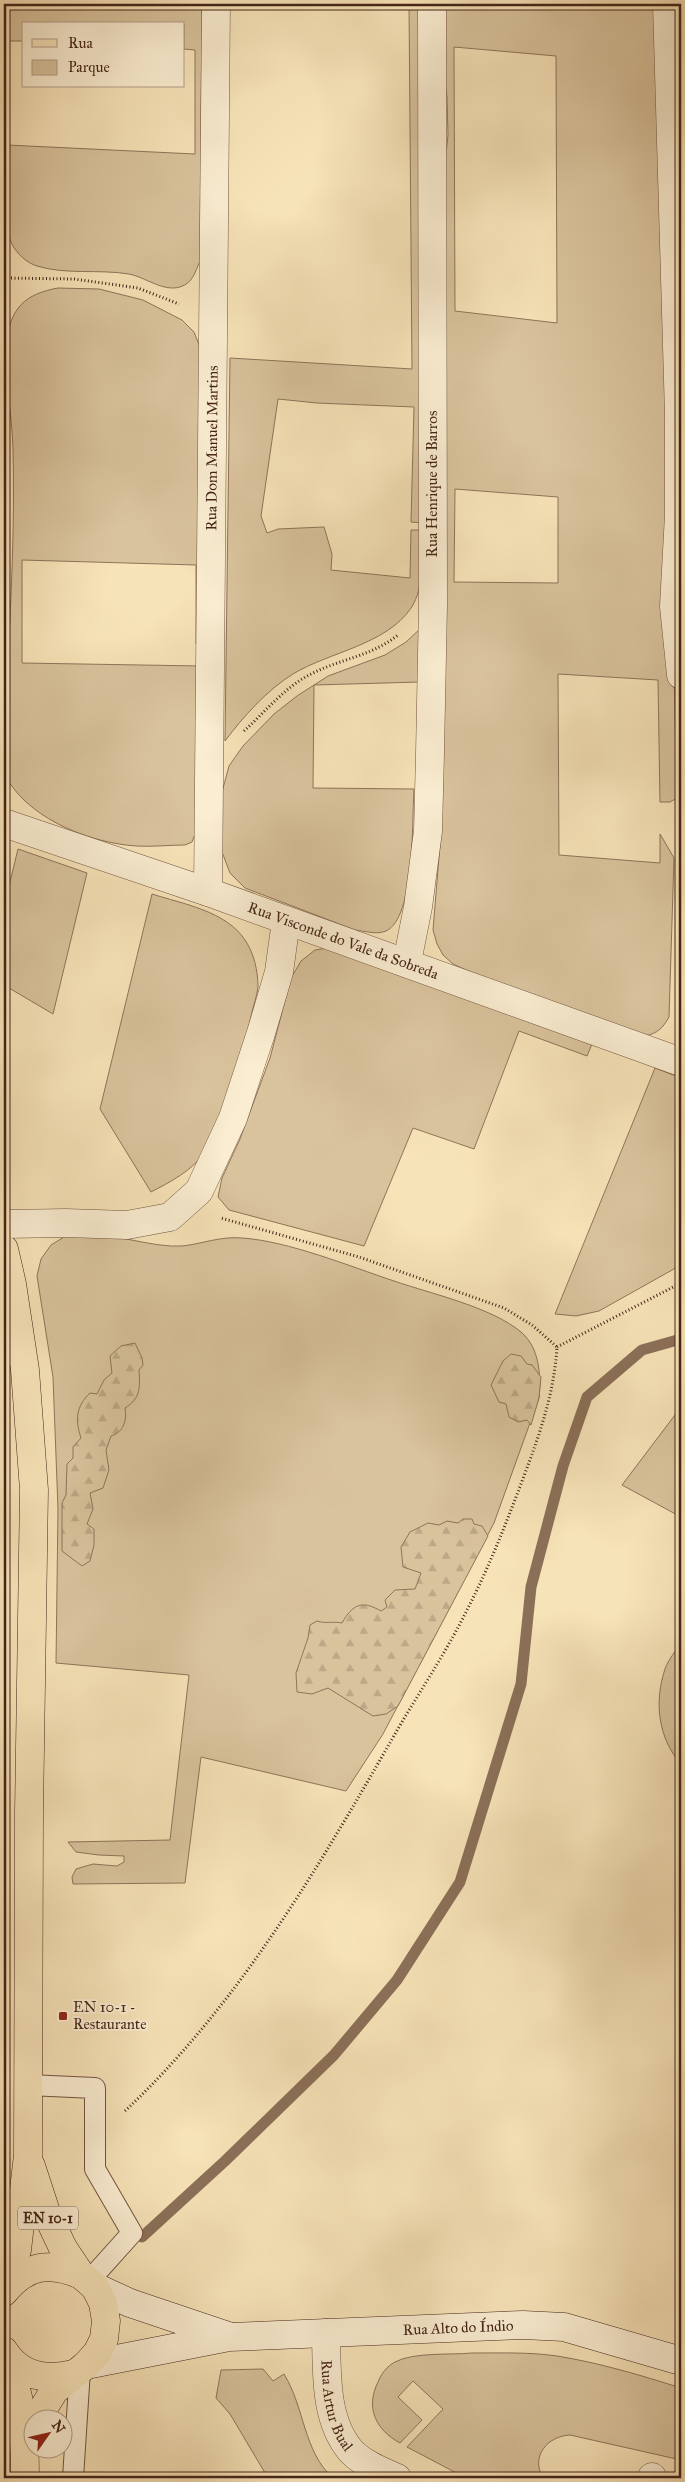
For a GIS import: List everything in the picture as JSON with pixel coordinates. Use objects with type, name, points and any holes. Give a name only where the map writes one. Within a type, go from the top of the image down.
[{"type":"main road","name":"EN 10-1","points":[[4,1249],[12,1284],[25,1370],[34,1490],[28,2156],[17,2250],[4,2291]]},
{"type":"main road","name":"EN 10-1","points":[[28,2156],[46,2212],[63,2248],[88,2282]]},
{"type":"main road","points":[[4,2291],[14,2279],[29,2270],[47,2266],[65,2268],[88,2282],[103,2303],[106,2321],[104,2339],[97,2353],[54,2391],[43,2410]]},
{"type":"main road","points":[[4,2353],[24,2371],[41,2377],[57,2378],[80,2370]]},
{"type":"main road","points":[[4,2353],[11,2370],[22,2411]]},
{"type":"main road","points":[[25,2478],[27,2460]]},
{"type":"street","name":"Rua Dom Manuel Martins","points":[[208,892],[211,765],[212,316],[216,4]]},
{"type":"street","name":"Rua Henrique de Barros","points":[[407,962],[418,907],[428,831],[432,605],[432,4]]},
{"type":"street","points":[[667,4],[679,414],[679,515],[674,606],[681,675]]},
{"type":"street","name":"Rua Visconde do Vale da Sobreda","points":[[4,823],[681,1055]]},
{"type":"street","points":[[4,1224],[128,1225],[170,1217],[199,1191],[233,1118],[279,972],[286,921]]},
{"type":"street","name":"Rua Alto do Índio","points":[[88,2282],[130,2303],[229,2337]]},
{"type":"street","name":"Rua Alto do Índio","points":[[80,2370],[229,2337],[523,2325],[564,2327],[681,2361]]},
{"type":"street","name":"Rua Artur Bual","points":[[326,2333],[333,2415],[340,2435],[352,2452],[369,2465],[397,2478]]},
{"type":"lane","points":[[28,2085],[95,2088],[95,2169],[132,2233],[88,2282]]},
{"type":"lane","points":[[73,2478],[80,2370]]},
{"type":"path","points":[[4,278],[74,279],[138,288],[212,316]]},
{"type":"path","points":[[242,732],[283,695],[311,674],[384,646],[432,605]]},
{"type":"path","points":[[170,1217],[218,1218],[359,1257],[504,1308],[532,1325],[557,1347]]},
{"type":"path","points":[[557,1347],[681,1283]]},
{"type":"path","points":[[94,2140],[135,2102],[178,2056],[242,1978],[299,1896],[355,1805],[468,1609],[500,1540],[541,1430],[555,1380],[557,1347]]},
{"type":"green space","points":[[7,4],[202,4],[200,261],[193,277],[188,283],[180,287],[167,288],[129,274],[48,269],[33,265],[23,258],[12,244],[7,225],[6,197],[7,145],[195,154],[195,50],[185,49],[185,22],[22,22],[22,41],[7,41]]},
{"type":"green space","points":[[409,4],[420,4],[424,523],[411,522],[414,407],[317,403],[278,399],[261,516],[267,533],[278,529],[324,527],[332,554],[331,570],[410,578],[411,530],[424,530],[419,590],[411,608],[400,621],[372,639],[307,666],[283,680],[256,704],[225,741],[230,358],[412,369]]},
{"type":"green space","points":[[439,4],[658,4],[677,798],[670,802],[660,802],[658,680],[558,674],[559,855],[660,863],[660,834],[674,858],[669,1017],[660,1030],[645,1036],[477,975],[453,964],[443,955],[433,930],[440,845],[444,174],[448,135],[447,97],[441,58]],"holes":[[[454,47],[556,56],[557,323],[455,311]],[[455,489],[558,497],[558,583],[454,582]]]},
{"type":"green space","points":[[58,288],[99,289],[143,300],[182,320],[194,332],[200,347],[202,644],[196,644],[196,565],[22,560],[22,663],[201,666],[195,834],[192,842],[185,845],[136,846],[119,844],[83,835],[65,828],[33,808],[20,796],[9,782],[6,773],[4,732],[13,505],[13,448],[6,355],[7,342],[12,320],[21,304],[37,294]]},
{"type":"green space","points":[[421,628],[420,682],[314,685],[328,676],[385,655],[406,642]]},
{"type":"green space","points":[[314,685],[313,788],[414,789],[412,844],[407,888],[402,908],[395,922],[386,931],[375,933],[355,930],[245,888],[230,873],[222,852],[222,792],[229,766],[243,746],[274,714]]},
{"type":"green space","points":[[18,849],[87,873],[53,1014],[4,985],[4,907]]},
{"type":"green space","points":[[152,894],[190,905],[215,915],[237,930],[245,940],[253,956],[258,987],[234,1087],[213,1138],[205,1152],[194,1165],[151,1192],[100,1109]]},
{"type":"green space","points":[[328,948],[592,1044],[587,1056],[519,1031],[474,1149],[413,1128],[364,1246],[229,1210],[218,1197],[222,1178],[240,1139],[270,1058],[291,978],[301,961],[315,950]]},
{"type":"green space","points":[[655,1068],[681,1078],[681,1265],[599,1311],[576,1316],[555,1314]]},
{"type":"green space","points":[[84,1232],[172,1246],[189,1245],[219,1239],[242,1238],[260,1240],[298,1249],[461,1302],[494,1315],[521,1332],[532,1346],[538,1363],[539,1398],[494,1523],[383,1734],[346,1791],[201,1757],[185,1883],[73,1884],[72,1877],[76,1869],[93,1864],[117,1866],[124,1862],[124,1856],[76,1852],[68,1842],[170,1840],[189,1675],[56,1663],[58,1509],[53,1377],[37,1276],[41,1259],[51,1245],[64,1237]]},
{"type":"green space","points":[[135,1343],[143,1365],[139,1370],[138,1392],[134,1400],[125,1408],[125,1421],[122,1429],[111,1436],[106,1450],[109,1470],[103,1488],[90,1493],[93,1509],[87,1524],[94,1529],[94,1545],[90,1561],[82,1566],[62,1551],[62,1503],[66,1495],[67,1464],[73,1458],[73,1447],[81,1438],[78,1425],[79,1408],[90,1393],[97,1394],[104,1380],[112,1373],[110,1356],[121,1346]]},
{"type":"green space","points":[[511,1354],[521,1356],[527,1364],[532,1365],[541,1377],[539,1398],[531,1425],[527,1420],[518,1422],[509,1417],[506,1404],[499,1402],[491,1385],[503,1361]]},
{"type":"green space","points":[[681,1407],[681,1517],[622,1485]]},
{"type":"green space","points":[[463,1519],[472,1519],[474,1524],[482,1526],[488,1536],[398,1706],[386,1714],[373,1716],[328,1688],[312,1694],[297,1692],[296,1673],[308,1638],[310,1625],[317,1621],[342,1623],[354,1608],[363,1605],[381,1611],[387,1607],[385,1600],[395,1590],[415,1589],[421,1573],[403,1567],[401,1547],[410,1532],[428,1523],[439,1525],[447,1521],[458,1523]]},
{"type":"green space","points":[[681,1642],[681,1764],[667,1743],[660,1719],[659,1707],[665,1669]]},
{"type":"green space","points":[[525,2353],[557,2356],[620,2370],[681,2388],[681,2460],[570,2435],[555,2439],[543,2449],[539,2462],[543,2478],[466,2478],[407,2447],[443,2409],[413,2381],[398,2397],[422,2420],[400,2443],[379,2425],[373,2409],[374,2392],[379,2379],[389,2366],[395,2362],[412,2357],[433,2354]]},
{"type":"green space","points":[[263,2369],[273,2381],[284,2374],[291,2387],[316,2455],[323,2467],[333,2478],[268,2478],[230,2414],[216,2398],[221,2370]]},
{"type":"waterway","points":[[142,2237],[225,2161],[334,2055],[397,1980],[460,1882],[521,1684],[531,1587],[563,1466],[587,1397],[642,1350],[681,1339]]},
{"type":"place","name":"EN 10-1 - Restaurante","points":[[63,2016]]}]
